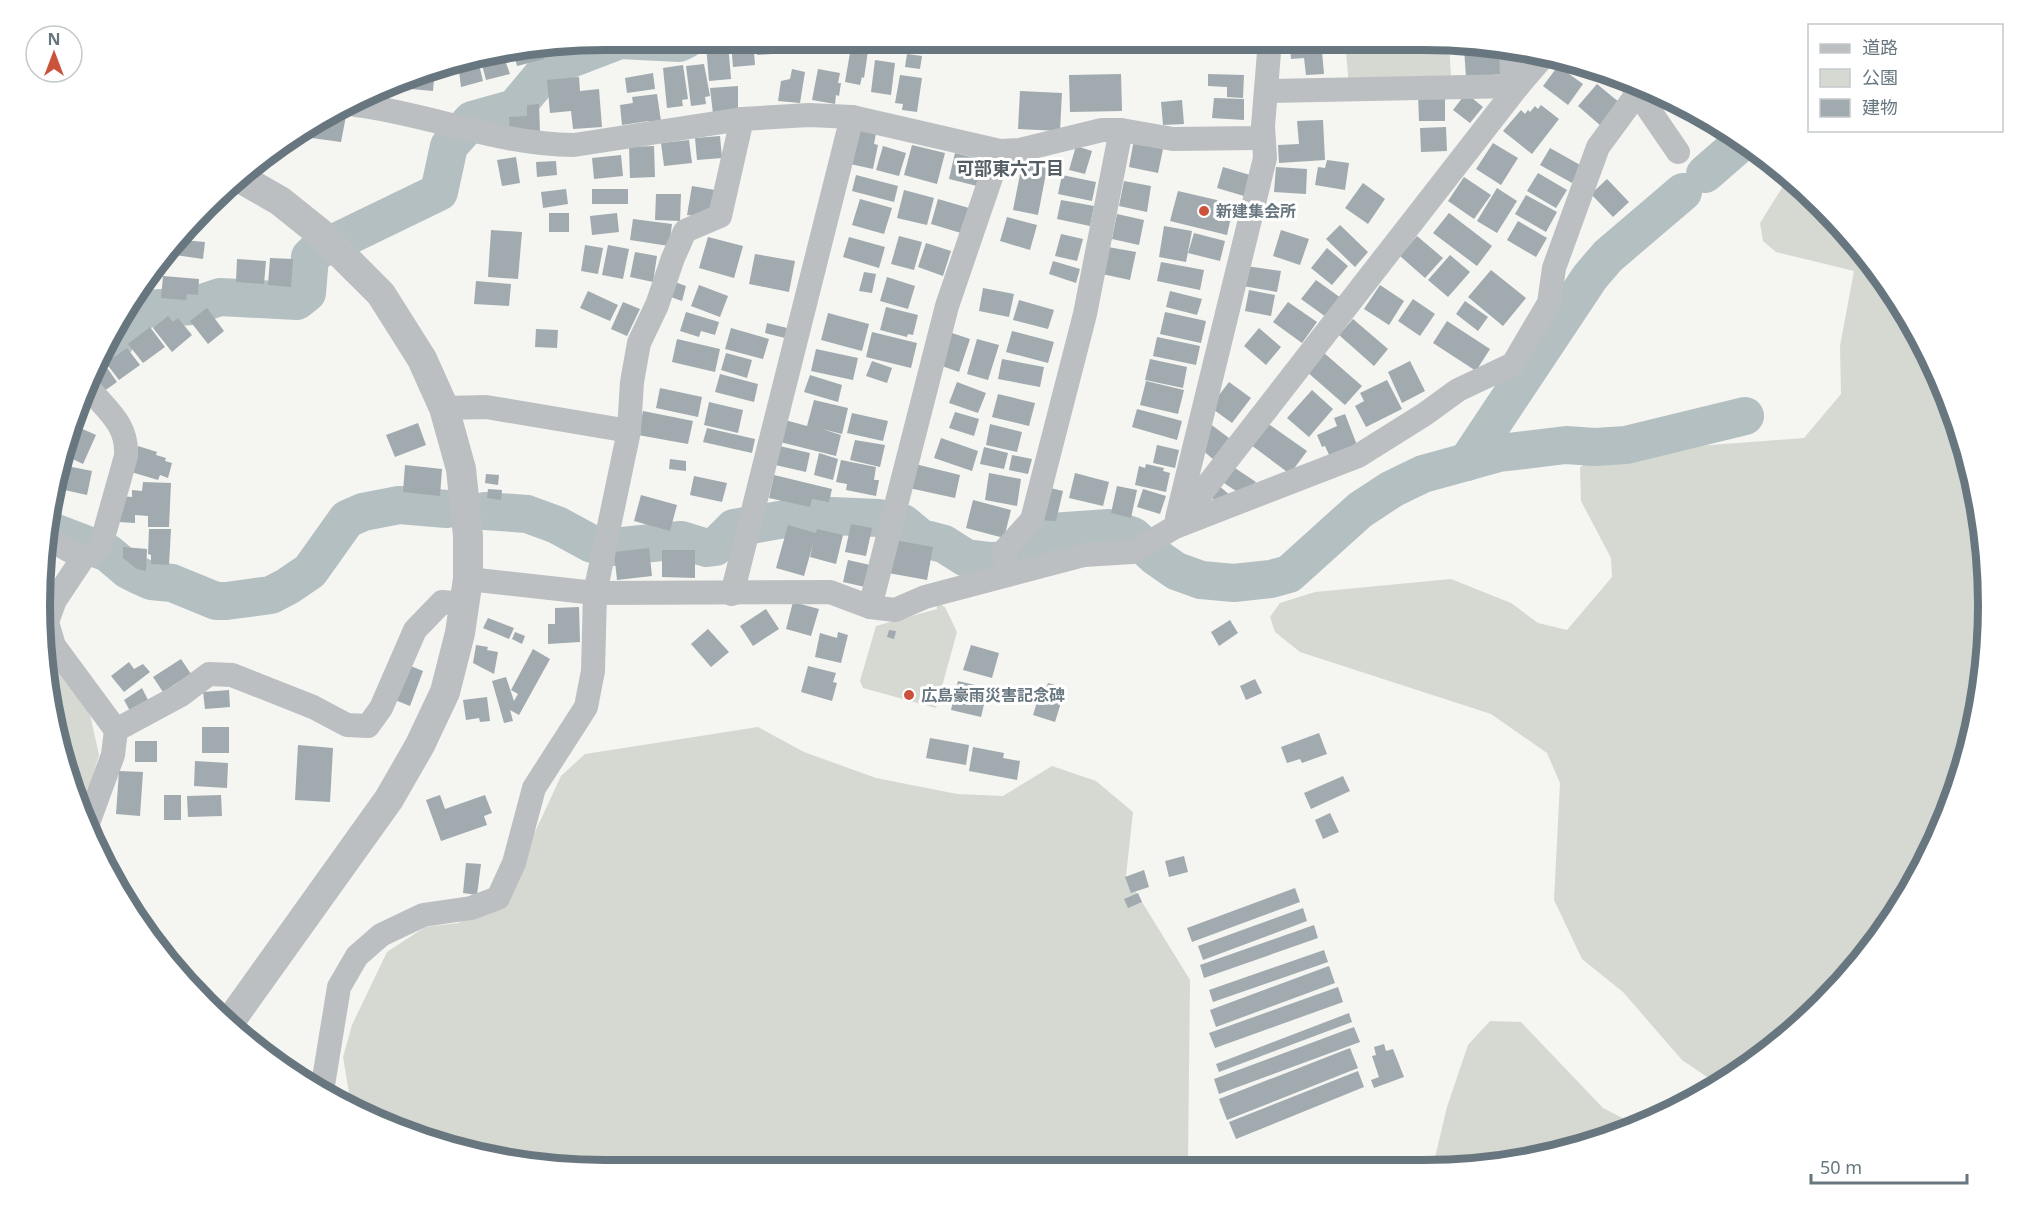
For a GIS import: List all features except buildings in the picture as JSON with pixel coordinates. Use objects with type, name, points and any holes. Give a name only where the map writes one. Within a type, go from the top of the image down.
[{"type":"street","points":[[1175,527],[1265,158],[1263,135],[1269,50]]},
{"type":"street","points":[[1511,57],[1512,77],[1518,86]]},
{"type":"street","points":[[1175,527],[1539,62]]},
{"type":"street","points":[[1266,91],[1518,86]]},
{"type":"street","points":[[116,730],[181,695],[209,674],[232,675],[313,707],[346,725],[368,726],[381,708],[415,630],[442,602],[466,591],[732,594],[830,592],[870,607],[894,610],[1006,565],[1084,555],[1133,552],[1175,527],[1358,456],[1425,414],[1458,390],[1514,364],[1549,303],[1554,268],[1598,147],[1632,91]]},
{"type":"street","points":[[1638,93],[1678,152]]},
{"type":"street","points":[[362,106],[388,109],[497,137],[549,145],[574,145],[742,119],[809,115],[852,117],[1000,151],[1020,150],[1102,130],[1121,130],[1173,140],[1257,138],[1263,135]]},
{"type":"street","points":[[732,594],[852,117]]},
{"type":"street","points":[[323,1084],[339,987],[357,956],[381,935],[423,915],[471,908],[498,898],[514,863],[534,788],[586,707],[593,671],[596,593],[629,430],[632,382],[639,343],[657,305],[685,231],[720,216],[742,119]]},
{"type":"street","points":[[1006,565],[1004,550],[1032,520],[1084,314],[1121,130]]},
{"type":"street","points":[[870,607],[947,306],[1000,151]]},
{"type":"street","points":[[233,1017],[388,800],[420,745],[445,692],[460,633],[466,591],[468,536],[461,469],[444,408],[422,359],[381,294],[320,233],[280,201],[246,181]]},
{"type":"street","points":[[50,613],[55,600],[92,553],[126,456],[127,442],[122,427],[92,392]]},
{"type":"street","points":[[444,408],[486,407],[629,430]]},
{"type":"street","points":[[53,541],[92,553]]},
{"type":"street","points":[[51,635],[54,646],[116,730],[113,755],[91,815]]},
{"type":"green space","points":[[1346,50],[1450,51],[1451,77],[1349,86]]},
{"type":"green space","points":[[1784,184],[1815,212],[1863,267],[1884,296],[1920,359],[1948,426],[1967,497],[1976,569],[1978,605],[1976,641],[1973,678],[1959,749],[1935,818],[1903,883],[1863,943],[1815,998],[1760,1046],[1711,1079],[1682,1060],[1623,992],[1582,959],[1554,900],[1560,783],[1547,753],[1491,714],[1300,652],[1275,632],[1270,617],[1280,603],[1315,592],[1451,579],[1511,603],[1538,623],[1567,630],[1612,577],[1611,558],[1581,501],[1580,468],[1593,454],[1804,438],[1841,394],[1840,346],[1854,271],[1776,252],[1763,241],[1760,223]]},
{"type":"green space","points":[[936,602],[945,607],[957,632],[936,708],[863,688],[860,681],[876,626],[937,609]]},
{"type":"green space","points":[[52,658],[88,705],[99,755],[85,799],[68,749]]},
{"type":"green space","points":[[758,727],[804,752],[876,778],[957,794],[1003,796],[1052,766],[1096,781],[1133,812],[1126,876],[1190,980],[1188,1160],[569,1159],[532,1156],[461,1142],[392,1118],[350,1098],[343,1057],[352,1025],[387,952],[425,927],[458,923],[503,901],[561,776],[585,754]]},
{"type":"green space","points":[[1490,1021],[1521,1022],[1603,1108],[1628,1121],[1566,1142],[1530,1150],[1495,1156],[1434,1160],[1447,1107],[1468,1045]]},
{"type":"waterway","points":[[120,334],[134,315],[145,309],[193,306],[220,297],[297,301],[307,293],[310,257],[315,252],[439,192],[449,146],[472,120],[515,108],[545,72],[560,63],[593,50]]},
{"type":"waterway","points":[[1705,174],[1736,147]]},
{"type":"waterway","points":[[1467,462],[1590,277],[1608,256],[1683,192]]},
{"type":"waterway","points":[[485,511],[527,514],[557,525],[592,544],[613,547],[681,540],[707,548],[715,547],[734,528],[808,515],[879,518],[903,523],[921,538],[944,544],[966,558],[990,561],[1015,560],[1051,532],[1109,528],[1133,536],[1176,571],[1201,580],[1234,583],[1271,579],[1289,574],[1360,510],[1392,489],[1423,474],[1499,453],[1566,445],[1595,447],[1626,445],[1745,416]]},
{"type":"waterway","points":[[54,532],[108,553],[128,570],[151,581],[172,583],[216,601],[226,601],[271,595],[288,586],[310,571],[347,519],[363,512],[399,505],[447,509]]},
{"type":"place","name":"新建集会所","points":[[1204,211]]},
{"type":"place","name":"広島豪雨災害記念碑","points":[[909,695]]},
{"type":"district","name":"可部東六丁目","points":[[1010,168]]}]
